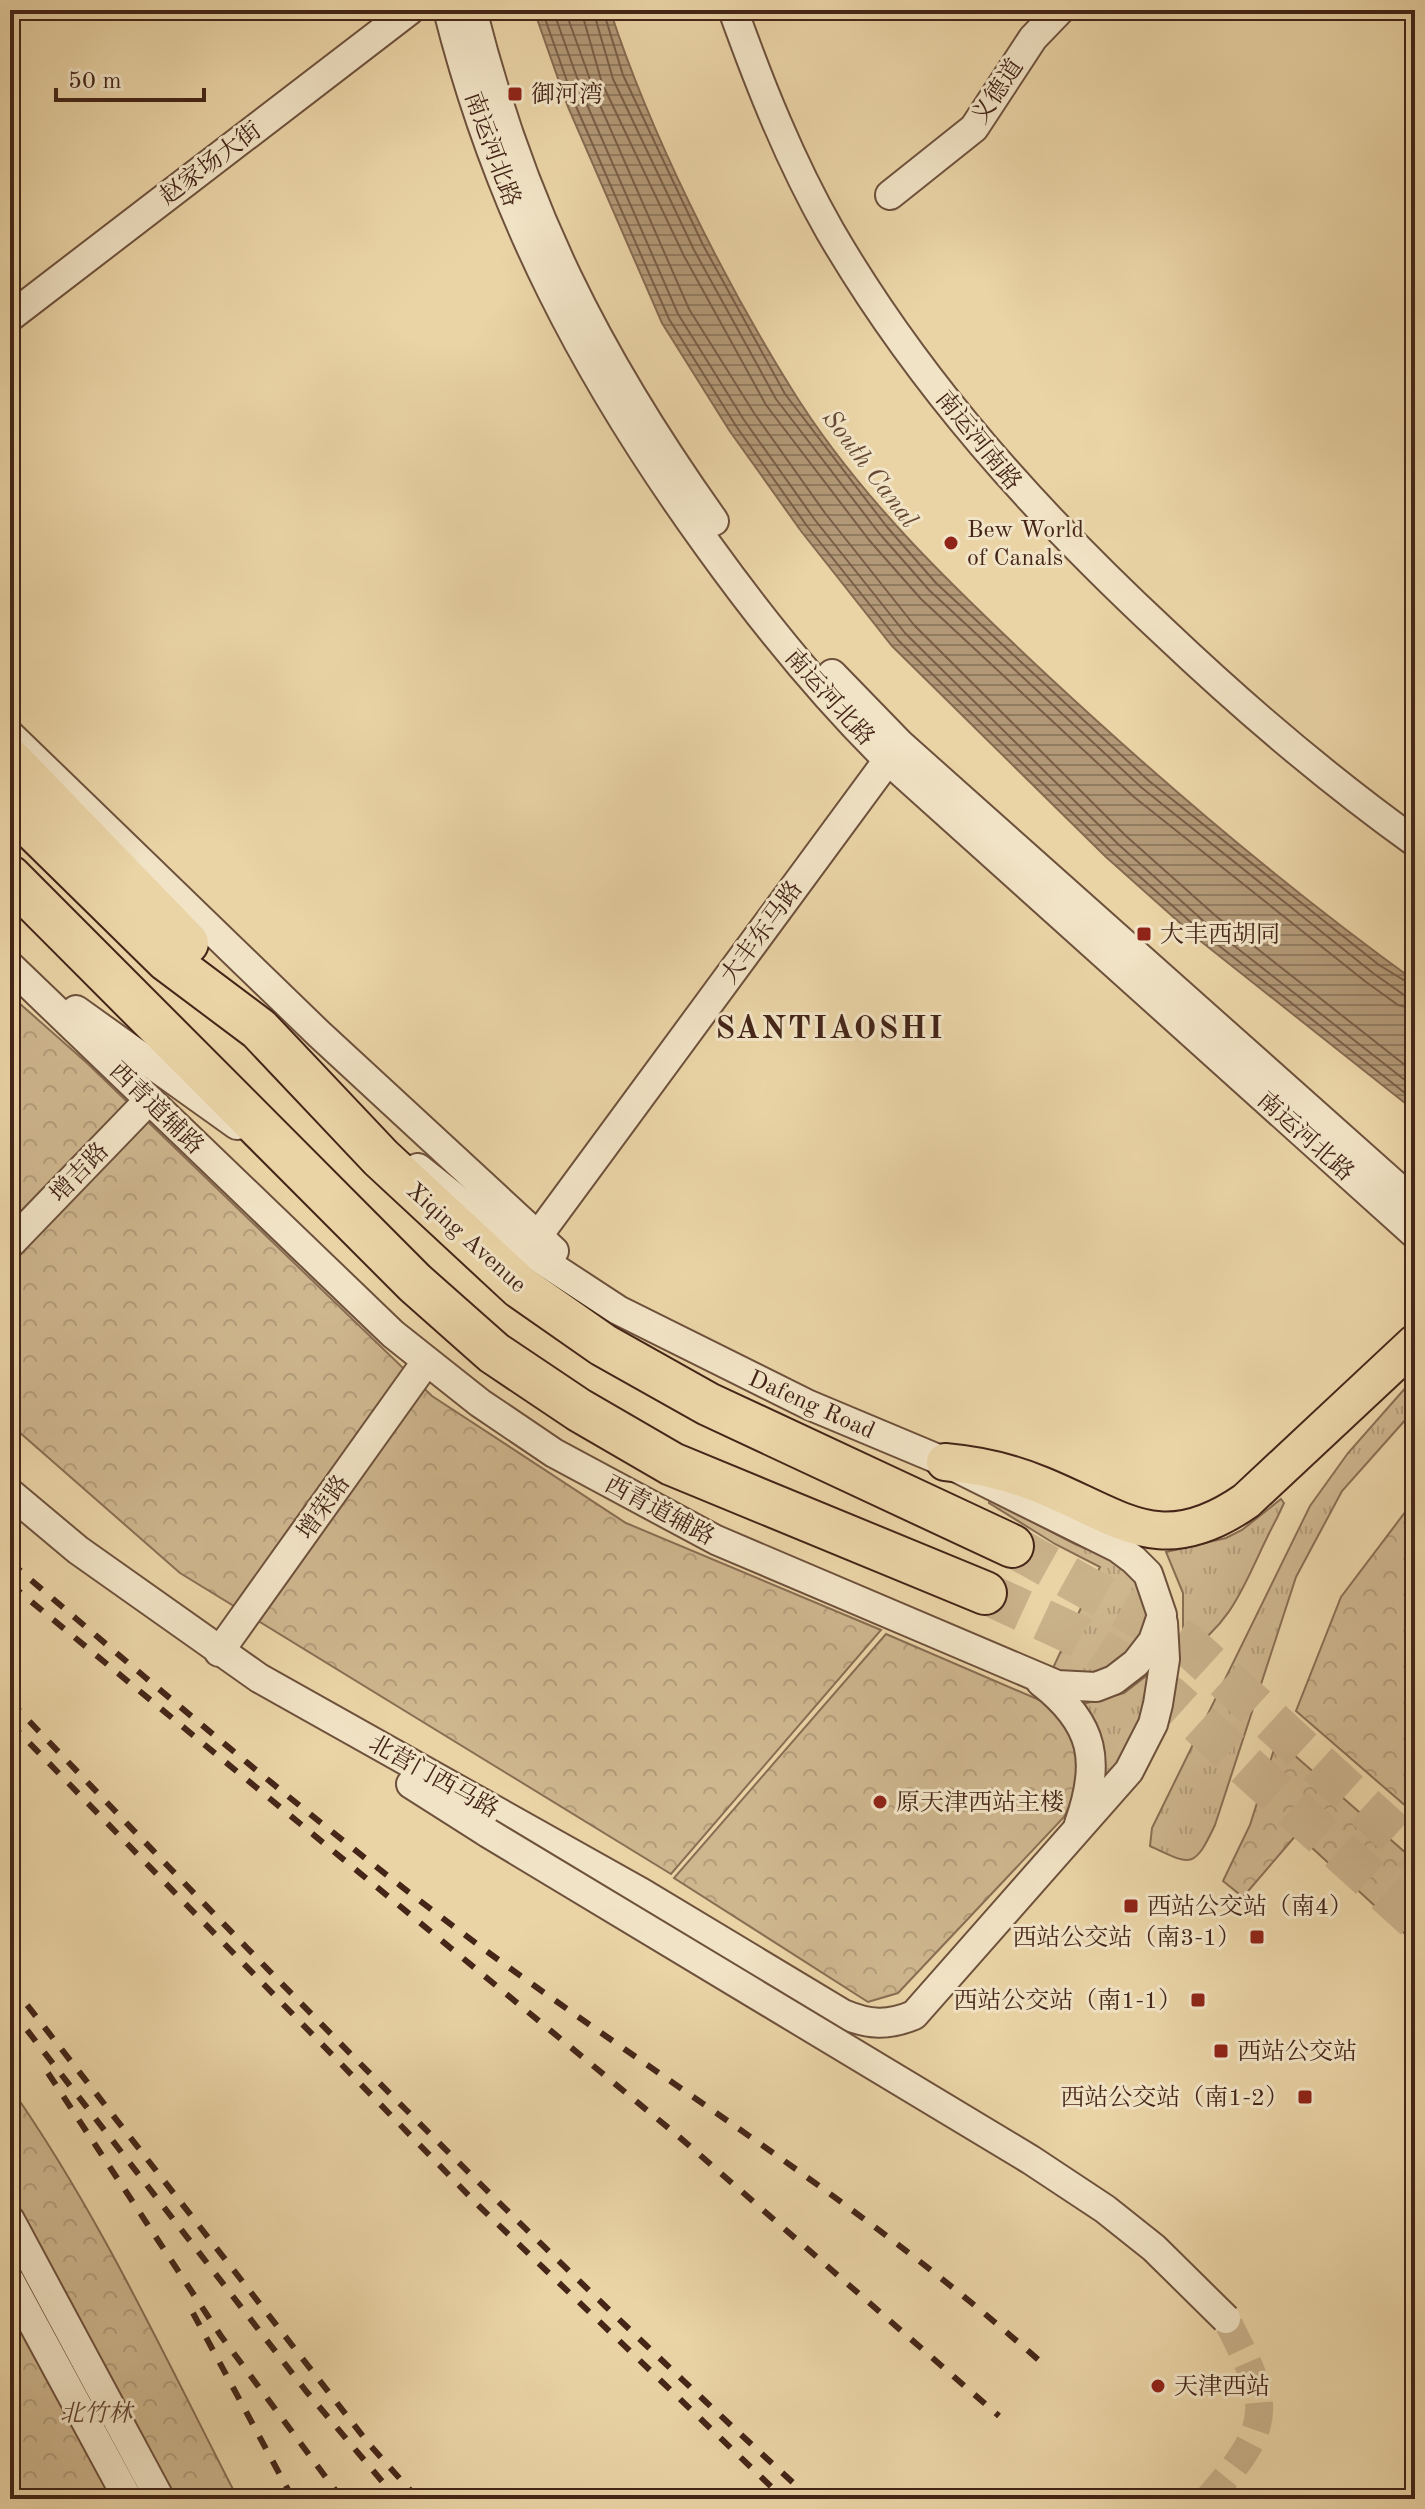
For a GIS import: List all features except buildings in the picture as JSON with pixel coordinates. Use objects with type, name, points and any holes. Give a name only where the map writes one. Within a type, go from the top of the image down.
[{"type":"highway","points":[[10,760],[177,930],[259,1029]]},
{"type":"highway","name":"Xiqing Avenue","points":[[10,806],[167,960],[259,1029],[381,1158],[520,1287],[603,1345],[708,1404],[1012,1546]]},
{"type":"highway","points":[[10,877],[301,1171],[415,1283],[494,1353],[579,1410],[672,1464],[985,1593]]},
{"type":"highway","points":[[10,916],[198,1068]]},
{"type":"main road","points":[[945,1462],[981,1466],[1040,1485],[1117,1522],[1183,1531],[1215,1521],[1246,1501],[1407,1352]]},
{"type":"street","name":"赵家场大街","points":[[10,317],[410,10]]},
{"type":"street","name":"南运河北路","points":[[448,10],[461,61],[496,164],[538,267],[604,391],[654,469],[762,619],[842,714],[894,752],[1415,1203]]},
{"type":"street","name":"南运河北路","points":[[472,10],[495,100],[551,247],[609,363],[701,503],[773,602],[894,752],[1415,1234]]},
{"type":"street","name":"南运河南路","points":[[733,10],[764,97],[830,230],[906,349],[1006,476],[1095,568],[1240,704],[1415,842]]},
{"type":"street","name":"义德道","points":[[890,195],[974,128],[1033,38],[1060,10]]},
{"type":"street","points":[[10,735],[318,1033],[537,1237],[682,1342]]},
{"type":"street","name":"大丰东马路","points":[[537,1237],[894,752]]},
{"type":"street","points":[[10,964],[301,1171]]},
{"type":"street","name":"西青道辅路","points":[[10,964],[143,1095],[426,1362],[554,1453],[690,1527],[1035,1678],[1077,1688],[1096,1687],[1114,1680],[1146,1652],[1162,1615]]},
{"type":"street","points":[[323,1094],[493,1228],[553,1270],[618,1310],[682,1342]]},
{"type":"street","name":"增吉路","points":[[10,1221],[143,1095]]},
{"type":"street","name":"增吉路","points":[[10,1244],[143,1095]]},
{"type":"street","name":"Dafeng Road","points":[[682,1342],[809,1405],[945,1462]]},
{"type":"street","name":"增荣路","points":[[219,1652],[426,1362]]},
{"type":"street","points":[[945,1462],[1118,1548],[1148,1574],[1162,1615],[1165,1659],[1153,1724],[1129,1771],[1075,1836]]},
{"type":"street","name":"北营门西马路","points":[[10,1493],[78,1550],[259,1678],[642,1893],[843,2014],[879,2024],[897,2023],[914,2015],[1075,1836]]},
{"type":"street","points":[[259,1678],[488,1833],[1031,2160],[1105,2209],[1154,2248],[1226,2319]]},
{"type":"street","points":[[1035,1678],[1064,1703],[1088,1742],[1093,1759],[1091,1788],[1075,1836]]},
{"type":"street","points":[[10,2220],[160,2499]]},
{"type":"street","points":[[10,2281],[128,2499]]},
{"type":"green space","points":[[10,995],[87,1063],[432,1396],[626,1523],[881,1630],[671,1874],[180,1573],[10,1424]]},
{"type":"green space","points":[[1415,1377],[1415,1409],[1342,1491],[1296,1577],[1215,1825],[1202,1850],[1190,1860],[1183,1860],[1150,1846],[1152,1828],[1310,1506],[1348,1453]]},
{"type":"green space","points":[[990,1499],[1112,1560],[1132,1576],[1143,1596],[1146,1616],[1141,1635],[1130,1651],[1114,1664],[1095,1672],[1075,1674],[1053,1668],[1100,1567],[1055,1544],[989,1503]]},
{"type":"green space","points":[[1281,1499],[1284,1503],[1240,1594],[1217,1627],[1183,1655],[1183,1593],[1166,1552],[1226,1538],[1242,1530]]},
{"type":"green space","points":[[1415,1499],[1415,1814],[1296,1711],[1341,1597]]},
{"type":"green space","points":[[886,1634],[1051,1705],[1068,1729],[1076,1758],[1076,1773],[1064,1817],[898,1993],[868,2002],[674,1878]]},
{"type":"green space","points":[[1150,1673],[1148,1703],[1101,1796],[1083,1704],[1124,1693]]},
{"type":"green space","points":[[1277,1740],[1415,1861],[1415,1943],[1297,1834],[1243,1897],[1223,1881],[1250,1825]]},
{"type":"green space","name":"北竹林","points":[[10,2087],[103,2237],[238,2499],[10,2499]]},
{"type":"water","points":[[534,10],[610,10],[645,105],[690,204],[739,299],[791,388],[877,504],[943,575],[1013,643],[1181,795],[1273,872],[1415,981],[1415,1111],[1198,939],[1106,857],[892,646],[801,531],[729,430],[662,323],[568,107]]},
{"type":"tunnel","points":[[1012,1546],[1186,1643],[1415,1853]]},
{"type":"tunnel","points":[[985,1593],[1080,1637],[1170,1697],[1415,1919]]},
{"type":"tunnel","points":[[1208,2499],[1245,2451],[1255,2432],[1259,2414],[1252,2374],[1226,2319]]},
{"type":"railway","points":[[10,1562],[312,1816],[437,1914],[846,2206],[914,2257],[1044,2365]]},
{"type":"railway","points":[[10,1584],[677,2135],[999,2416]]},
{"type":"railway","points":[[10,1701],[403,2107],[605,2306],[811,2499]]},
{"type":"railway","points":[[10,1723],[479,2206],[784,2499]]},
{"type":"railway","points":[[10,1983],[369,2444],[418,2499]]},
{"type":"railway","points":[[10,2008],[306,2391],[397,2499]]},
{"type":"railway","points":[[48,2073],[221,2336],[342,2499]]},
{"type":"railway","points":[[193,2313],[293,2499]]},
{"type":"place","name":"御河湾","points":[[515,94]]},
{"type":"place","name":"Bew World of Canals","points":[[951,543]]},
{"type":"place","name":"大丰西胡同","points":[[1144,934]]},
{"type":"place","name":"原天津西站主楼","points":[[880,1802]]},
{"type":"place","name":"西站公交站（南4）","points":[[1131,1906]]},
{"type":"place","name":"西站公交站（南3-1）","points":[[1257,1937]]},
{"type":"place","name":"西站公交站（南1-1）","points":[[1198,2000]]},
{"type":"place","name":"西站公交站","points":[[1221,2051]]},
{"type":"place","name":"西站公交站（南1-2）","points":[[1305,2097]]},
{"type":"place","name":"天津西站","points":[[1158,2386]]},
{"type":"district","name":"SANTIAOSHI","points":[[830,1027]]},
{"type":"water label","name":"South Canal","points":[[871,468]]}]
